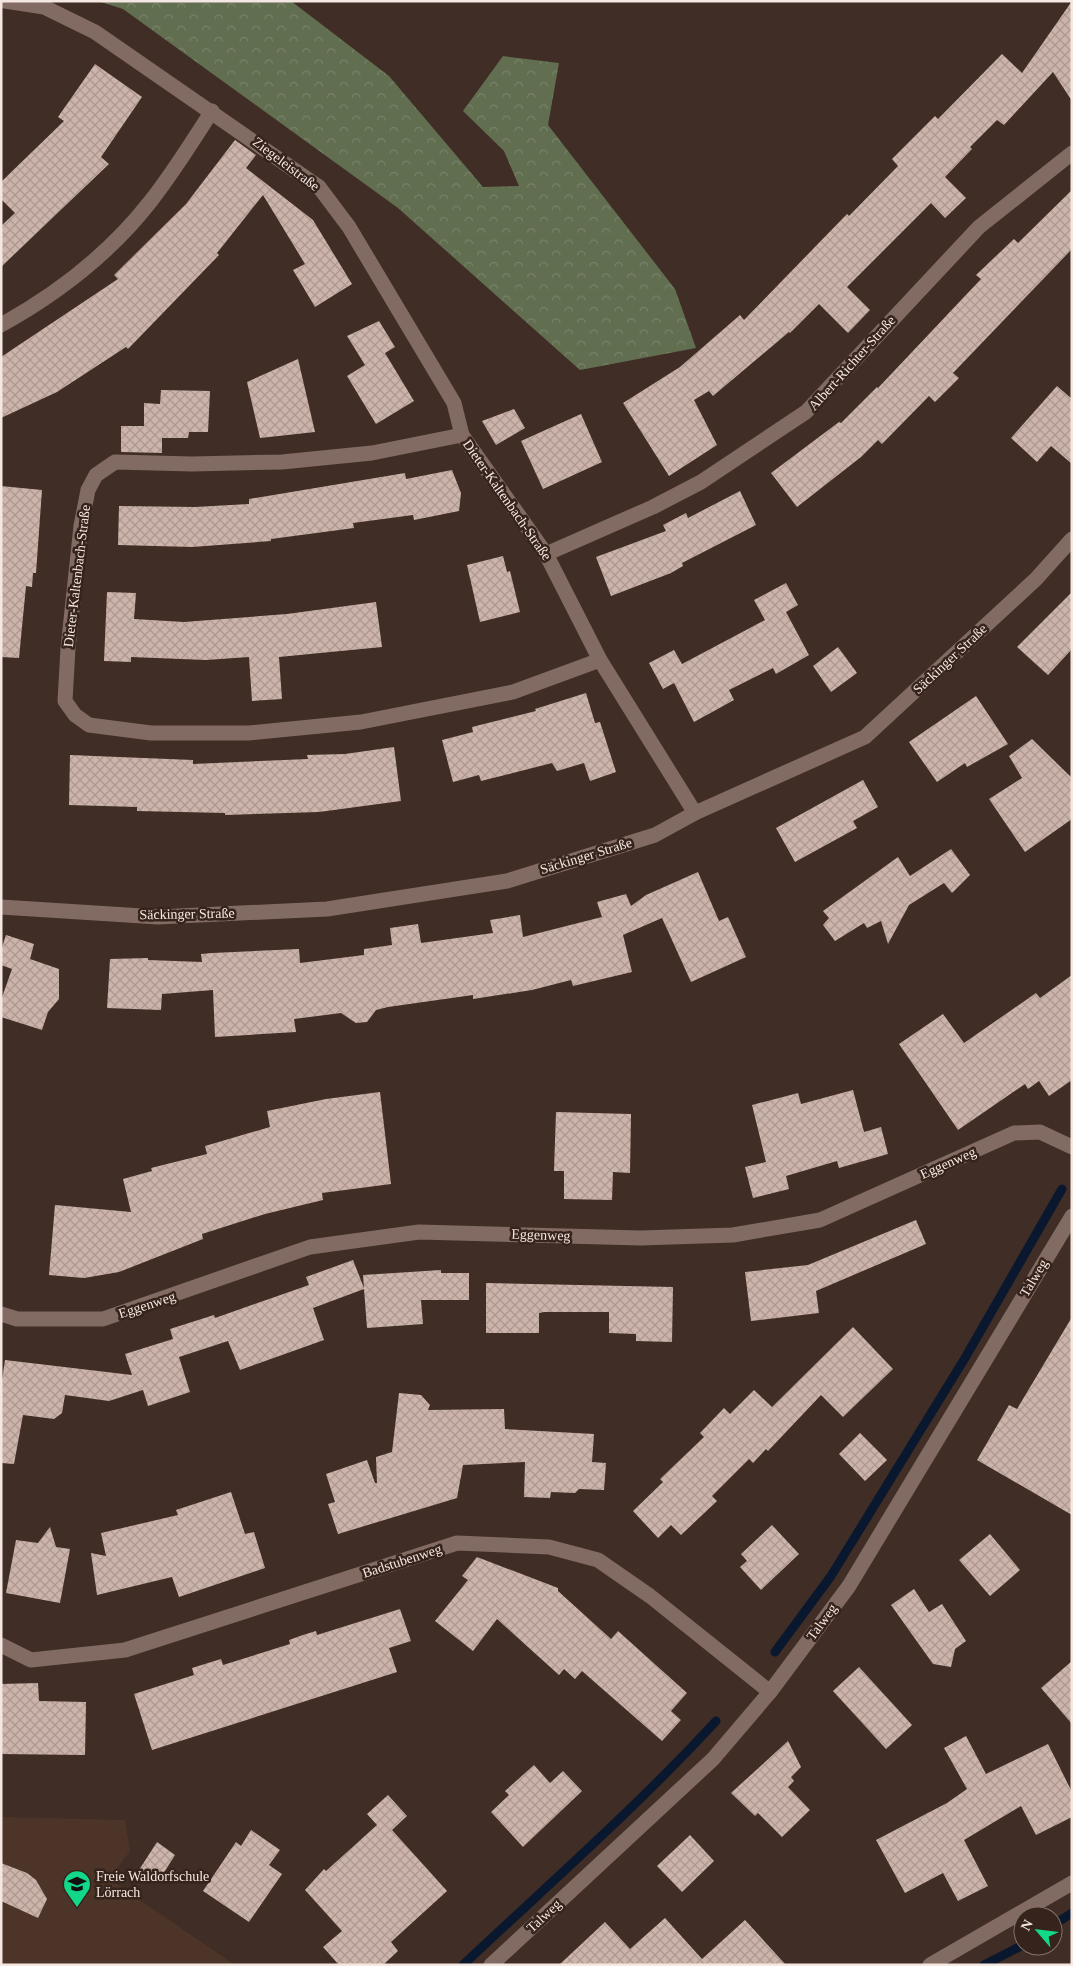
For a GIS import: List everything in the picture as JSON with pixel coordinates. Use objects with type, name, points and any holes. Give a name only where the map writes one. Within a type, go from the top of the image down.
[{"type":"street","name":"Ziegeleistraße","points":[[5,1],[44,7],[95,32],[320,187],[349,227],[454,403],[462,436]]},
{"type":"street","points":[[1,325],[32,308],[68,283],[108,247],[149,204],[212,111]]},
{"type":"street","name":"Albert-Richter-Straße","points":[[546,554],[654,507],[701,482],[806,412],[979,227],[1072,153]]},
{"type":"street","name":"Dieter-Kaltenbach-Straße","points":[[600,660],[504,694],[361,722],[249,733],[151,733],[89,726],[75,715],[65,701],[68,648],[81,526],[88,490],[96,475],[115,462],[192,464],[282,462],[372,453],[462,436],[546,554],[600,660],[694,813]]},
{"type":"street","name":"Säckinger Straße","points":[[1,907],[158,917],[327,909],[507,881],[655,835],[694,813],[865,737],[1036,579],[1072,539]]},
{"type":"street","name":"Eggenweg","points":[[1,1314],[17,1319],[103,1319],[310,1248],[419,1232],[641,1238],[733,1235],[820,1220],[1014,1133],[1040,1132],[1072,1147]]},
{"type":"street","name":"Talweg","points":[[491,1965],[713,1759],[770,1692],[849,1586],[1072,1216]]},
{"type":"street","name":"Badstubenweg","points":[[1,1645],[31,1660],[126,1650],[457,1543],[549,1547],[598,1560],[650,1596],[770,1692]]},
{"type":"street","points":[[930,1965],[1072,1883]]},
{"type":"shaded area","name":"Freie Waldorfschule Lörrach","points":[[1,1817],[125,1820],[130,1851],[109,1879],[235,1965],[1,1965]]},
{"type":"green space","points":[[98,1],[291,1],[389,76],[483,187],[519,186],[504,151],[463,111],[503,56],[559,63],[548,125],[675,289],[696,348],[580,370],[398,208],[123,9]]},
{"type":"building","points":[[1072,1],[1072,101],[1053,72],[1004,125],[997,120],[970,147],[972,149],[945,177],[966,198],[945,218],[931,203],[847,287],[870,310],[848,333],[819,304],[790,333],[713,396],[709,391],[694,400],[717,445],[669,476],[623,403],[680,367],[740,315],[744,320],[847,214],[849,216],[898,166],[892,159],[935,116],[938,119],[1002,54],[1022,73]]},
{"type":"building","points":[[95,64],[142,97],[101,157],[109,164],[1,267],[1,226],[15,213],[1,199],[1,182],[64,121],[58,117]]},
{"type":"building","points":[[235,140],[256,155],[246,168],[313,220],[352,284],[315,307],[293,270],[305,264],[263,195],[217,253],[219,255],[128,349],[126,347],[57,392],[1,418],[1,357],[118,279],[114,275],[186,204]]},
{"type":"building","points":[[1072,190],[1072,249],[953,373],[959,378],[935,402],[929,396],[882,444],[878,440],[861,457],[797,507],[771,473],[839,422],[841,423],[878,388],[981,279],[976,275],[1014,239],[1018,243]]},
{"type":"building","points":[[379,321],[395,347],[385,353],[414,401],[376,424],[347,376],[365,365],[347,336]]},
{"type":"building","points":[[298,359],[315,432],[260,438],[247,382]]},
{"type":"building","points":[[1057,386],[1072,399],[1072,464],[1051,446],[1037,462],[1011,438]]},
{"type":"building","points":[[161,390],[210,391],[208,432],[189,432],[188,438],[162,438],[162,453],[121,452],[121,426],[144,426],[144,403],[160,404]]},
{"type":"building","points":[[514,409],[525,428],[496,445],[482,421]]},
{"type":"building","points":[[581,414],[602,462],[543,489],[521,441]]},
{"type":"building","points":[[452,470],[461,493],[459,511],[414,520],[413,515],[353,523],[354,528],[271,539],[271,541],[192,547],[118,545],[119,506],[195,507],[249,504],[249,499],[405,473],[406,479]]},
{"type":"building","points":[[1,486],[42,490],[36,573],[33,573],[32,587],[26,586],[19,658],[1,657]]},
{"type":"building","points":[[740,491],[756,525],[682,563],[683,566],[671,573],[611,596],[596,557],[666,531],[663,525],[686,513],[688,518]]},
{"type":"building","points":[[503,556],[507,572],[510,571],[520,612],[480,622],[467,565]]},
{"type":"building","points":[[786,583],[798,605],[786,612],[809,655],[776,674],[773,668],[729,690],[734,700],[694,722],[674,683],[663,689],[649,663],[674,650],[682,664],[765,620],[754,600]]},
{"type":"building","points":[[107,592],[136,593],[134,619],[184,622],[287,614],[376,602],[382,647],[279,657],[282,699],[252,701],[249,657],[206,660],[131,657],[131,662],[104,661]]},
{"type":"building","points":[[1072,592],[1072,649],[1048,675],[1017,647]]},
{"type":"building","points":[[838,647],[857,673],[831,692],[813,666]]},
{"type":"building","points":[[586,693],[595,723],[600,722],[616,772],[590,781],[584,763],[557,771],[552,763],[481,781],[479,775],[453,782],[442,740],[473,732],[472,727],[536,711],[535,709]]},
{"type":"building","points":[[976,696],[1008,744],[967,767],[965,763],[937,782],[909,742]]},
{"type":"building","points":[[1032,739],[1072,778],[1072,819],[1025,852],[989,799],[1022,778],[1009,756]]},
{"type":"building","points":[[394,747],[401,801],[319,812],[225,815],[225,813],[137,811],[137,807],[69,805],[70,755],[193,760],[193,764],[308,759],[307,755],[345,754]]},
{"type":"building","points":[[863,780],[878,807],[853,821],[857,828],[795,862],[776,828]]},
{"type":"building","points":[[951,849],[970,875],[952,893],[944,883],[909,905],[888,944],[881,921],[867,928],[864,923],[835,941],[823,925],[829,918],[823,911],[898,857],[910,876]]},
{"type":"building","points":[[698,872],[719,921],[728,917],[746,957],[691,982],[662,918],[623,935],[632,972],[573,986],[571,980],[532,990],[473,999],[473,995],[388,1007],[376,1010],[367,1022],[356,1023],[341,1013],[294,1019],[296,1032],[215,1037],[213,990],[162,994],[161,1010],[107,1008],[110,959],[148,958],[148,960],[202,962],[201,954],[299,949],[300,963],[364,955],[364,949],[392,945],[390,928],[418,924],[421,943],[493,933],[490,920],[520,915],[523,937],[602,917],[597,902],[626,894],[631,906],[646,895]]},
{"type":"building","points":[[6,935],[34,944],[30,959],[59,969],[59,999],[48,1012],[42,1030],[1,1017],[1,1000],[12,969],[1,965],[1,950]]},
{"type":"building","points":[[1072,975],[1072,1080],[1049,1096],[1039,1081],[1028,1089],[1025,1084],[958,1130],[899,1044],[943,1014],[964,1043],[1036,993],[1040,998]]},
{"type":"building","points":[[853,1090],[864,1132],[881,1127],[888,1154],[839,1168],[837,1161],[786,1176],[789,1189],[753,1198],[745,1167],[766,1162],[752,1105],[798,1093],[801,1104]]},
{"type":"building","points":[[380,1092],[391,1184],[322,1193],[323,1200],[265,1214],[202,1234],[203,1239],[119,1272],[84,1278],[49,1275],[55,1205],[131,1212],[123,1179],[152,1171],[151,1168],[207,1154],[205,1146],[270,1127],[267,1111],[326,1099]]},
{"type":"building","points":[[556,1112],[631,1114],[630,1173],[613,1172],[612,1200],[564,1199],[564,1171],[554,1171]]},
{"type":"building","points":[[916,1220],[926,1244],[816,1291],[819,1313],[751,1321],[745,1272],[808,1265]]},
{"type":"building","points":[[353,1260],[364,1288],[363,1275],[441,1270],[441,1273],[469,1273],[469,1300],[421,1300],[423,1324],[367,1328],[364,1289],[313,1308],[324,1340],[240,1370],[228,1341],[179,1357],[190,1392],[148,1406],[143,1390],[109,1401],[65,1395],[62,1413],[54,1419],[23,1415],[14,1464],[1,1463],[1,1387],[5,1360],[132,1375],[125,1354],[173,1339],[170,1329],[214,1315],[215,1318],[309,1285],[306,1277]]},
{"type":"building","points":[[486,1283],[673,1287],[672,1342],[636,1341],[636,1334],[609,1333],[609,1312],[544,1312],[539,1313],[539,1333],[486,1333]]},
{"type":"building","points":[[1072,1317],[1072,1515],[977,1460],[1009,1405],[1017,1409]]},
{"type":"building","points":[[853,1327],[893,1369],[843,1417],[821,1395],[768,1451],[766,1449],[753,1463],[749,1459],[712,1496],[717,1501],[681,1535],[671,1525],[658,1538],[633,1511],[663,1482],[660,1479],[704,1437],[700,1433],[724,1408],[730,1414],[754,1390],[772,1407]]},
{"type":"building","points":[[399,1393],[421,1395],[430,1405],[428,1410],[504,1409],[505,1429],[594,1434],[592,1462],[606,1463],[604,1490],[579,1489],[575,1493],[551,1492],[550,1498],[524,1497],[525,1462],[463,1465],[457,1498],[338,1534],[328,1504],[335,1502],[326,1474],[367,1460],[375,1483],[377,1483],[376,1457],[392,1452]]},
{"type":"building","points":[[860,1433],[887,1460],[865,1481],[839,1454]]},
{"type":"building","points":[[231,1492],[245,1534],[254,1532],[265,1568],[179,1597],[172,1577],[97,1595],[91,1553],[106,1556],[101,1533],[178,1515],[176,1510]]},
{"type":"building","points":[[772,1525],[799,1554],[761,1590],[740,1567],[747,1561],[741,1554]]},
{"type":"building","points":[[50,1527],[56,1547],[70,1549],[60,1603],[6,1593],[16,1540],[38,1543]]},
{"type":"building","points":[[990,1534],[1020,1570],[990,1596],[959,1560]]},
{"type":"building","points":[[477,1557],[558,1588],[558,1591],[611,1639],[618,1631],[687,1693],[671,1711],[681,1720],[662,1741],[582,1671],[575,1679],[564,1669],[559,1675],[497,1619],[473,1651],[435,1621],[468,1580],[462,1576]]},
{"type":"building","points":[[914,1589],[929,1612],[942,1604],[966,1641],[955,1649],[951,1667],[933,1664],[891,1605]]},
{"type":"building","points":[[400,1609],[411,1641],[389,1648],[397,1672],[152,1750],[134,1694],[194,1675],[192,1668],[221,1659],[223,1665],[290,1644],[289,1640],[303,1635],[316,1631],[317,1635]]},
{"type":"building","points":[[1072,1661],[1072,1724],[1041,1688]]},
{"type":"building","points":[[859,1667],[912,1725],[886,1749],[833,1691]]},
{"type":"building","points":[[38,1683],[39,1701],[86,1702],[85,1755],[1,1754],[1,1684]]},
{"type":"building","points":[[966,1736],[986,1774],[1048,1744],[1072,1792],[1072,1817],[1036,1835],[1021,1806],[964,1840],[988,1886],[958,1901],[943,1873],[905,1893],[876,1840],[947,1803],[967,1789],[944,1748]]},
{"type":"building","points":[[788,1741],[801,1767],[791,1777],[794,1781],[788,1787],[810,1810],[782,1837],[758,1813],[755,1816],[731,1793]]},
{"type":"building","points":[[534,1765],[550,1783],[563,1771],[582,1791],[523,1847],[491,1812],[509,1795],[505,1791]]},
{"type":"building","points":[[388,1795],[407,1816],[392,1830],[447,1891],[391,1942],[398,1951],[383,1965],[339,1965],[323,1947],[342,1931],[305,1890],[324,1869],[326,1871],[377,1825],[367,1814]]},
{"type":"building","points":[[251,1830],[280,1850],[269,1865],[282,1874],[249,1922],[203,1891],[236,1842],[241,1846]]},
{"type":"building","points":[[690,1835],[714,1861],[682,1892],[657,1866]]},
{"type":"building","points":[[157,1842],[175,1855],[158,1882],[139,1870]]},
{"type":"building","points":[[1,1863],[27,1873],[36,1880],[47,1899],[38,1918],[1,1901]]},
{"type":"building","points":[[665,1918],[702,1959],[745,1920],[786,1965],[559,1965],[605,1922],[630,1949]]},
{"type":"waterway","points":[[775,1652],[831,1576],[965,1358],[1062,1189]]},
{"type":"waterway","points":[[463,1965],[624,1815],[716,1721]]},
{"type":"waterway","points":[[1063,1919],[1072,1913]]},
{"type":"waterway","points":[[984,1965],[1013,1950]]},
{"type":"place","name":"Freie Waldorfschule Lörrach","points":[[77,1908]]}]
